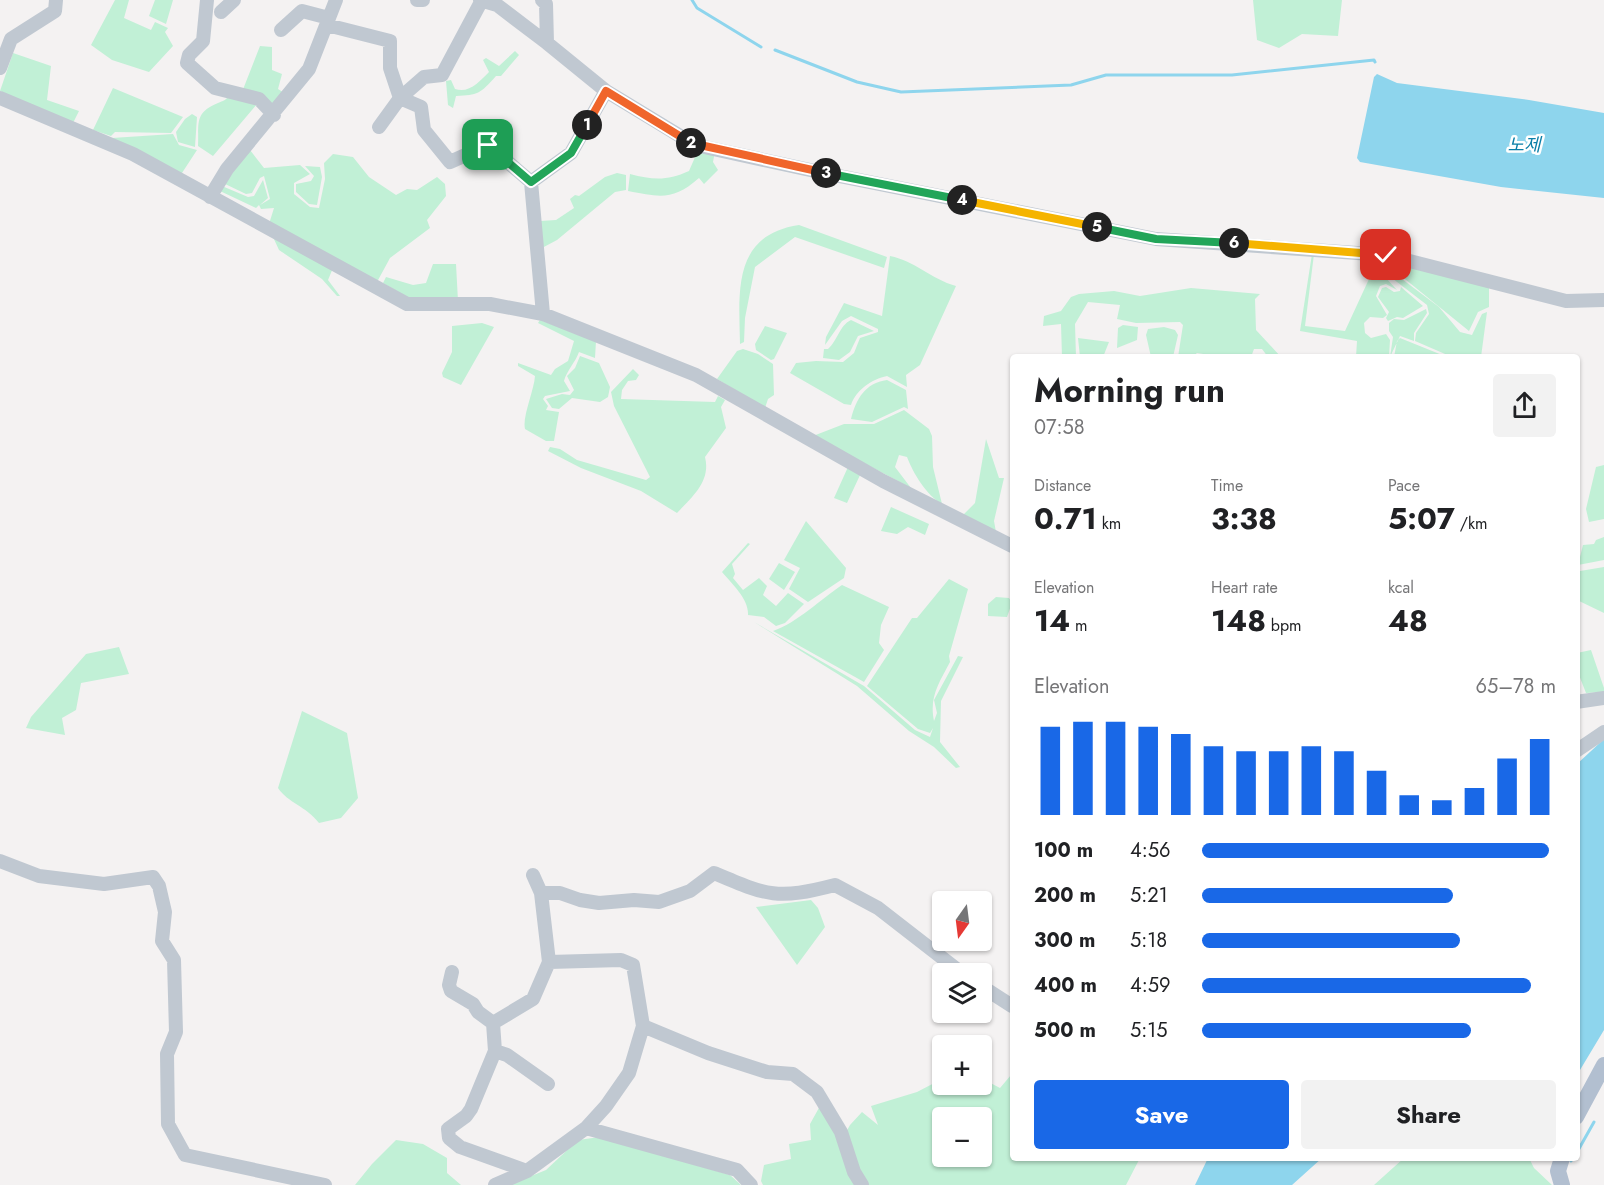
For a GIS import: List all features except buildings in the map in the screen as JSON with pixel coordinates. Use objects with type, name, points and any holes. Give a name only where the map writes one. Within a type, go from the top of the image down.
[{"type":"main road","points":[[1580,1110],[1604,1065]]},
{"type":"main road","points":[[1561,1161],[1558,1171],[1562,1185]]},
{"type":"street","points":[[0,68],[11,39],[55,11],[56,0]]},
{"type":"street","points":[[207,0],[203,41],[189,55],[187,63],[215,88],[259,99],[274,115]]},
{"type":"street","points":[[221,12],[234,0]]},
{"type":"street","points":[[210,197],[227,169],[274,115],[309,69],[336,0]]},
{"type":"street","points":[[417,0],[423,0]]},
{"type":"street","points":[[379,127],[400,98],[424,76],[442,75],[481,0],[497,5],[606,91],[695,145],[1156,239],[1386,255],[1566,301],[1604,300]]},
{"type":"street","points":[[542,0],[546,4],[547,43]]},
{"type":"street","points":[[280,30],[302,11],[325,17],[327,26]]},
{"type":"street","points":[[327,26],[390,41],[390,68],[400,98],[421,107],[424,130],[450,162],[488,145],[531,182],[543,314]]},
{"type":"street","points":[[531,182],[571,153],[606,91]]},
{"type":"street","points":[[0,98],[133,154],[407,304],[490,304],[543,314],[696,375],[883,480],[1010,545]]},
{"type":"street","points":[[1580,701],[1604,698]]},
{"type":"street","points":[[1580,749],[1604,732]]},
{"type":"street","points":[[0,861],[39,876],[104,885],[153,877],[159,886],[165,912],[162,941],[174,960],[176,1032],[166,1054],[168,1124],[185,1155],[325,1185]]},
{"type":"street","points":[[541,893],[560,893],[580,900],[599,903],[634,900],[659,902],[690,891],[714,873],[763,894],[795,895],[835,885],[878,908],[949,963]]},
{"type":"street","points":[[493,1023],[533,999],[549,962],[541,893],[533,875]]},
{"type":"street","points":[[495,1185],[527,1171],[586,1128],[606,1106],[629,1073],[644,1026],[633,964],[621,960],[549,962]]},
{"type":"street","points":[[452,972],[449,985],[452,991],[473,1004],[478,1012],[493,1023],[495,1051],[471,1109],[466,1116],[447,1129],[449,1138],[460,1147],[527,1171]]},
{"type":"street","points":[[992,993],[1010,1005]]},
{"type":"street","points":[[644,1026],[708,1053],[767,1072],[793,1074],[817,1092],[841,1132],[854,1172],[862,1185]]},
{"type":"street","points":[[495,1051],[507,1055],[548,1084]]},
{"type":"street","points":[[586,1128],[737,1170],[751,1185]]},
{"type":"green space","points":[[115,0],[129,0],[124,18],[151,30],[155,22],[168,28],[165,32],[173,46],[149,72],[112,60],[91,45]]},
{"type":"green space","points":[[155,0],[173,0],[166,24],[149,16]]},
{"type":"green space","points":[[1253,0],[1342,0],[1338,36],[1302,34],[1279,48],[1257,40]]},
{"type":"green space","points":[[260,46],[272,47],[272,70],[282,74],[278,89],[286,94],[274,110],[242,92]]},
{"type":"green space","points":[[515,51],[519,55],[501,76],[496,76],[478,92],[456,96],[453,108],[448,105],[446,81],[451,80],[455,89],[470,88],[489,72],[483,60],[486,58],[499,66]]},
{"type":"green space","points":[[13,53],[51,66],[47,100],[79,111],[73,123],[0,91]]},
{"type":"green space","points":[[113,88],[183,117],[171,133],[115,132],[111,136],[93,130]]},
{"type":"green space","points":[[230,95],[257,104],[213,156],[198,146],[199,120],[205,111]]},
{"type":"green space","points":[[192,114],[197,117],[195,147],[178,142],[176,132],[185,119]]},
{"type":"green space","points":[[173,134],[179,145],[197,150],[180,176],[112,138]]},
{"type":"green space","points":[[699,148],[715,151],[713,162],[718,170],[704,184],[699,178],[681,191],[658,196],[628,191],[630,174],[660,178],[674,177],[689,171]]},
{"type":"green space","points":[[250,150],[264,168],[300,165],[310,174],[294,183],[294,194],[310,207],[319,208],[325,179],[324,163],[333,154],[353,157],[369,177],[396,195],[407,189],[417,190],[437,177],[445,184],[446,196],[427,220],[430,228],[390,258],[377,282],[269,224],[274,208],[261,209],[259,205],[256,208],[220,191],[222,186],[248,197],[254,196],[263,180],[268,198],[260,205],[270,199],[264,176],[260,178],[252,193],[246,194],[223,183]]},
{"type":"green space","points":[[305,166],[320,167],[322,177],[317,205],[309,204],[296,192],[296,184],[311,181],[314,176]]},
{"type":"green space","points":[[617,173],[626,175],[626,190],[615,192],[557,240],[542,248],[540,221],[556,220],[574,208],[570,199],[575,195],[579,196],[605,177]]},
{"type":"green space","points":[[799,225],[887,257],[884,268],[795,237],[755,267],[745,318],[744,342],[740,344],[741,286],[744,269],[751,253],[761,240],[777,231]]},
{"type":"green space","points":[[273,237],[333,268],[328,280],[340,296],[337,296],[322,279],[279,250]]},
{"type":"green space","points":[[1312,254],[1314,254],[1305,326],[1345,331],[1375,266],[1397,290],[1386,284],[1380,286],[1376,296],[1387,315],[1383,318],[1370,317],[1364,323],[1365,333],[1371,338],[1386,334],[1390,340],[1389,354],[1356,354],[1357,341],[1300,331]]},
{"type":"green space","points":[[890,256],[899,258],[956,286],[920,365],[906,375],[907,387],[887,376],[881,377],[861,390],[851,405],[844,404],[790,373],[796,363],[843,362],[854,353],[860,338],[878,332],[878,329],[851,316],[842,321],[825,345],[826,337],[844,303],[882,316]]},
{"type":"green space","points":[[1379,259],[1383,259],[1390,270],[1439,307],[1460,332],[1472,335],[1482,314],[1487,312],[1481,354],[1445,354],[1415,341],[1416,333],[1429,314],[1427,305],[1384,272]]},
{"type":"green space","points":[[1391,260],[1489,287],[1489,307],[1478,312],[1469,331],[1395,271]]},
{"type":"green space","points":[[433,264],[456,264],[458,301],[407,297],[383,283],[386,277],[413,285],[426,283]]},
{"type":"green space","points":[[1386,287],[1394,292],[1400,291],[1401,287],[1423,306],[1403,318],[1397,317],[1388,321],[1386,318],[1389,312],[1378,297],[1382,288]]},
{"type":"green space","points":[[1191,288],[1260,294],[1255,299],[1256,330],[1278,354],[1266,354],[1262,349],[1254,349],[1252,354],[1178,354],[1183,325],[1180,322],[1136,323],[1117,319],[1120,305],[1088,302],[1075,324],[1076,354],[1062,354],[1061,324],[1043,326],[1044,316],[1061,311],[1071,297],[1079,294],[1114,291],[1140,296]]},
{"type":"green space","points":[[1426,309],[1427,313],[1414,333],[1414,341],[1400,336],[1390,354],[1393,337],[1389,331],[1389,323],[1394,319],[1404,320]]},
{"type":"green space","points":[[540,320],[596,341],[595,358],[579,352],[567,373],[564,381],[570,391],[545,396],[543,399],[548,406],[546,410],[559,412],[554,441],[546,441],[525,429],[525,418],[535,376],[518,366],[518,363],[551,375],[555,369],[568,361],[574,341],[538,323]]},
{"type":"green space","points":[[851,320],[874,331],[858,336],[850,352],[839,360],[823,358],[824,349],[828,349]]},
{"type":"green space","points":[[482,323],[494,327],[461,385],[443,377],[442,373],[452,352],[452,326]]},
{"type":"green space","points":[[1123,325],[1138,327],[1137,340],[1117,348],[1118,328]]},
{"type":"green space","points":[[765,326],[787,333],[774,359],[771,360],[756,350],[755,344]]},
{"type":"green space","points":[[1164,327],[1175,330],[1178,335],[1174,354],[1150,354],[1146,335],[1148,329]]},
{"type":"green space","points":[[1078,338],[1109,342],[1104,354],[1080,354]]},
{"type":"green space","points":[[1400,338],[1440,354],[1395,354],[1397,341]]},
{"type":"green space","points":[[743,349],[758,354],[773,364],[774,395],[768,399],[765,408],[717,379],[737,351]]},
{"type":"green space","points":[[580,356],[599,363],[610,387],[608,397],[600,402],[572,398],[559,409],[552,408],[546,399],[562,394],[570,395],[574,390],[567,376],[575,368]]},
{"type":"green space","points":[[633,369],[639,375],[636,380],[628,381],[622,390],[621,399],[715,402],[718,396],[725,400],[721,407],[726,428],[705,457],[705,473],[699,488],[677,513],[641,491],[581,468],[548,451],[550,447],[560,449],[577,460],[646,480],[650,477],[614,406],[611,392]]},
{"type":"green space","points":[[887,380],[906,390],[908,409],[904,407],[872,422],[851,419],[859,399],[867,388]]},
{"type":"green space","points":[[904,410],[929,429],[932,436],[933,467],[942,504],[921,484],[907,457],[899,455],[895,467],[911,488],[813,436],[844,424],[874,424]]},
{"type":"green space","points":[[986,439],[999,478],[1004,478],[994,521],[996,532],[961,517],[975,503]]},
{"type":"green space","points":[[1604,465],[1604,519],[1589,522],[1586,509],[1596,467]]},
{"type":"green space","points":[[848,467],[861,473],[847,503],[834,498]]},
{"type":"green space","points":[[891,507],[929,524],[925,535],[908,527],[897,534],[881,531]]},
{"type":"green space","points":[[806,521],[846,568],[844,578],[808,602],[789,589],[800,568],[784,560]]},
{"type":"green space","points":[[1604,537],[1604,560],[1580,565],[1583,545],[1594,544],[1596,540]]},
{"type":"green space","points":[[748,543],[750,544],[732,564],[735,574],[733,578],[743,590],[759,578],[767,586],[763,595],[776,606],[788,593],[804,604],[785,623],[776,626],[764,617],[748,615],[743,598],[722,572]]},
{"type":"green space","points":[[779,563],[795,572],[784,590],[769,579]]},
{"type":"green space","points":[[1604,567],[1604,613],[1580,601],[1580,571]]},
{"type":"green space","points":[[949,579],[968,589],[949,656],[950,662],[934,697],[933,712],[934,721],[937,713],[934,700],[958,656],[963,657],[941,701],[940,742],[960,767],[956,768],[934,747],[909,731],[857,686],[754,622],[864,686],[915,730],[930,737],[933,728],[930,733],[918,729],[867,686],[912,618],[917,618]]},
{"type":"green space","points":[[842,585],[889,607],[881,625],[879,643],[884,650],[864,682],[773,631],[800,617]]},
{"type":"green space","points":[[996,597],[1009,598],[1010,609],[1007,617],[988,616],[988,604]]},
{"type":"green space","points":[[119,647],[129,674],[81,683],[76,710],[62,718],[65,735],[26,728],[31,717],[86,654]]},
{"type":"green space","points":[[1591,650],[1604,692],[1586,693],[1580,678],[1580,652]]},
{"type":"green space","points":[[302,711],[347,733],[358,798],[341,818],[319,823],[309,812],[278,788]]},
{"type":"green space","points":[[811,900],[818,908],[825,927],[797,965],[756,907]]},
{"type":"green space","points":[[1010,1076],[1010,1161],[1138,1161],[1126,1185],[763,1185],[761,1181],[764,1165],[791,1159],[789,1144],[811,1140],[810,1124],[820,1106],[840,1143],[850,1125],[862,1112],[878,1125],[871,1106],[917,1092],[932,1084],[932,1095],[992,1095],[992,1084],[1000,1088]]},
{"type":"green space","points":[[600,1137],[730,1175],[741,1185],[509,1185],[546,1170],[578,1140]]},
{"type":"green space","points":[[396,1140],[423,1144],[447,1158],[447,1173],[461,1185],[355,1185]]},
{"type":"green space","points":[[1401,1161],[1530,1161],[1534,1168],[1552,1185],[1374,1185]]},
{"type":"water","name":"노제","points":[[1377,74],[1397,83],[1529,100],[1604,113],[1604,198],[1501,187],[1360,162],[1357,158],[1374,77]]},
{"type":"water","points":[[1604,739],[1604,1030],[1580,1070],[1580,761]]},
{"type":"water","points":[[1207,1161],[1319,1161],[1292,1185],[1195,1185]]},
{"type":"waterway","points":[[692,0],[697,8],[761,47]]},
{"type":"waterway","points":[[775,50],[857,82],[901,92],[1071,85],[1106,75],[1232,75],[1374,60],[1375,62]]},
{"type":"waterway","points":[[1580,1147],[1594,1122]]},
{"type":"route","points":[[488,145],[531,182],[571,153],[606,91],[695,145],[825,173],[1156,239],[1386,255]]}]
